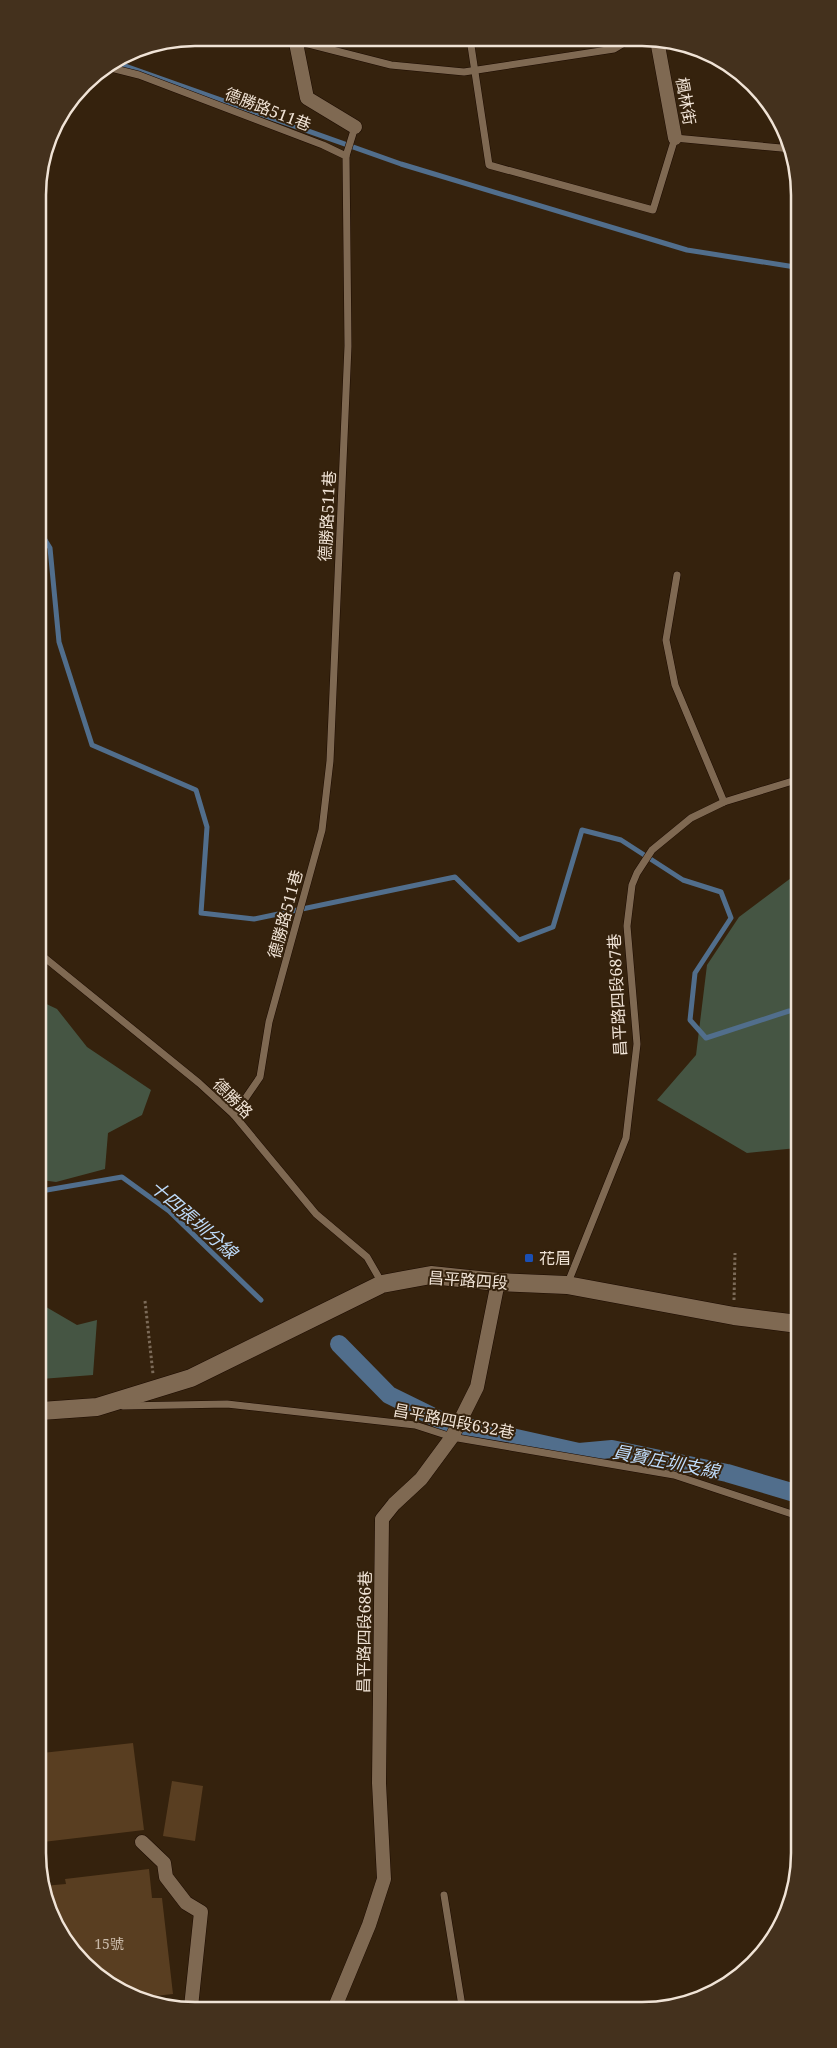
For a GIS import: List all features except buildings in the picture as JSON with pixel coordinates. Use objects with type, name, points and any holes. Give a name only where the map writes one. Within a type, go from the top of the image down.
[{"type":"street","points":[[294,47],[307,98],[355,127]]},
{"type":"street","name":"楓林街","points":[[658,48],[675,138]]},
{"type":"street","name":"昌平路四段","points":[[46,1411],[97,1406],[191,1378],[382,1284],[431,1275],[498,1282],[567,1285],[734,1316],[790,1323]]},
{"type":"street","name":"昌平路四段686巷","points":[[337,2002],[369,1925],[384,1879],[379,1783],[382,1519],[394,1504],[421,1479],[452,1437],[477,1387],[498,1282]]},
{"type":"street","points":[[142,1842],[164,1863],[166,1877],[186,1902],[201,1912],[192,2002]]},
{"type":"lane","points":[[471,46],[489,166],[653,210],[675,138],[783,149]]},
{"type":"lane","points":[[321,47],[391,65],[464,72],[614,49],[619,46]]},
{"type":"lane","name":"德勝路511巷","points":[[115,69],[139,75],[323,145],[346,156],[348,346],[330,761],[322,830],[269,1022],[260,1077],[234,1115]]},
{"type":"lane","points":[[346,156],[355,127]]},
{"type":"lane","points":[[677,575],[666,640],[675,685],[724,802],[791,782]]},
{"type":"lane","name":"昌平路四段687巷","points":[[567,1285],[626,1138],[637,1044],[627,926],[632,885],[637,873],[652,850],[691,818],[724,802]]},
{"type":"lane","name":"德勝路","points":[[47,959],[199,1083],[234,1115],[316,1214],[367,1257],[382,1284]]},
{"type":"lane","name":"昌平路四段632巷","points":[[97,1406],[226,1404],[415,1425],[452,1437],[674,1475],[790,1513]]},
{"type":"lane","points":[[444,1895],[461,2002]]},
{"type":"path","points":[[734,1316],[735,1253]]},
{"type":"path","points":[[145,1301],[155,1389]]},
{"type":"green space","points":[[791,878],[790,1149],[747,1153],[657,1100],[696,1055],[707,965],[739,917]]},
{"type":"green space","points":[[47,1004],[57,1009],[87,1047],[151,1090],[142,1115],[108,1133],[105,1169],[56,1182],[46,1181]]},
{"type":"green space","points":[[46,1307],[77,1325],[97,1320],[93,1375],[46,1379]]},
{"type":"waterway","points":[[123,65],[401,164],[687,250],[791,266]]},
{"type":"waterway","points":[[47,543],[50,548],[59,642],[92,745],[196,790],[207,827],[201,913],[254,919],[455,877],[519,940],[553,927],[582,830],[621,840],[683,880],[721,892],[731,918],[695,973],[690,1020],[706,1038],[791,1011]]},
{"type":"waterway","name":"十四張圳分線","points":[[46,1190],[122,1177],[169,1211],[261,1300]]},
{"type":"waterway","name":"員寶庄圳支線","points":[[339,1344],[389,1395],[444,1422],[579,1452],[612,1449],[727,1473],[790,1492]]},
{"type":"place","name":"花眉","points":[[529,1258]]}]
